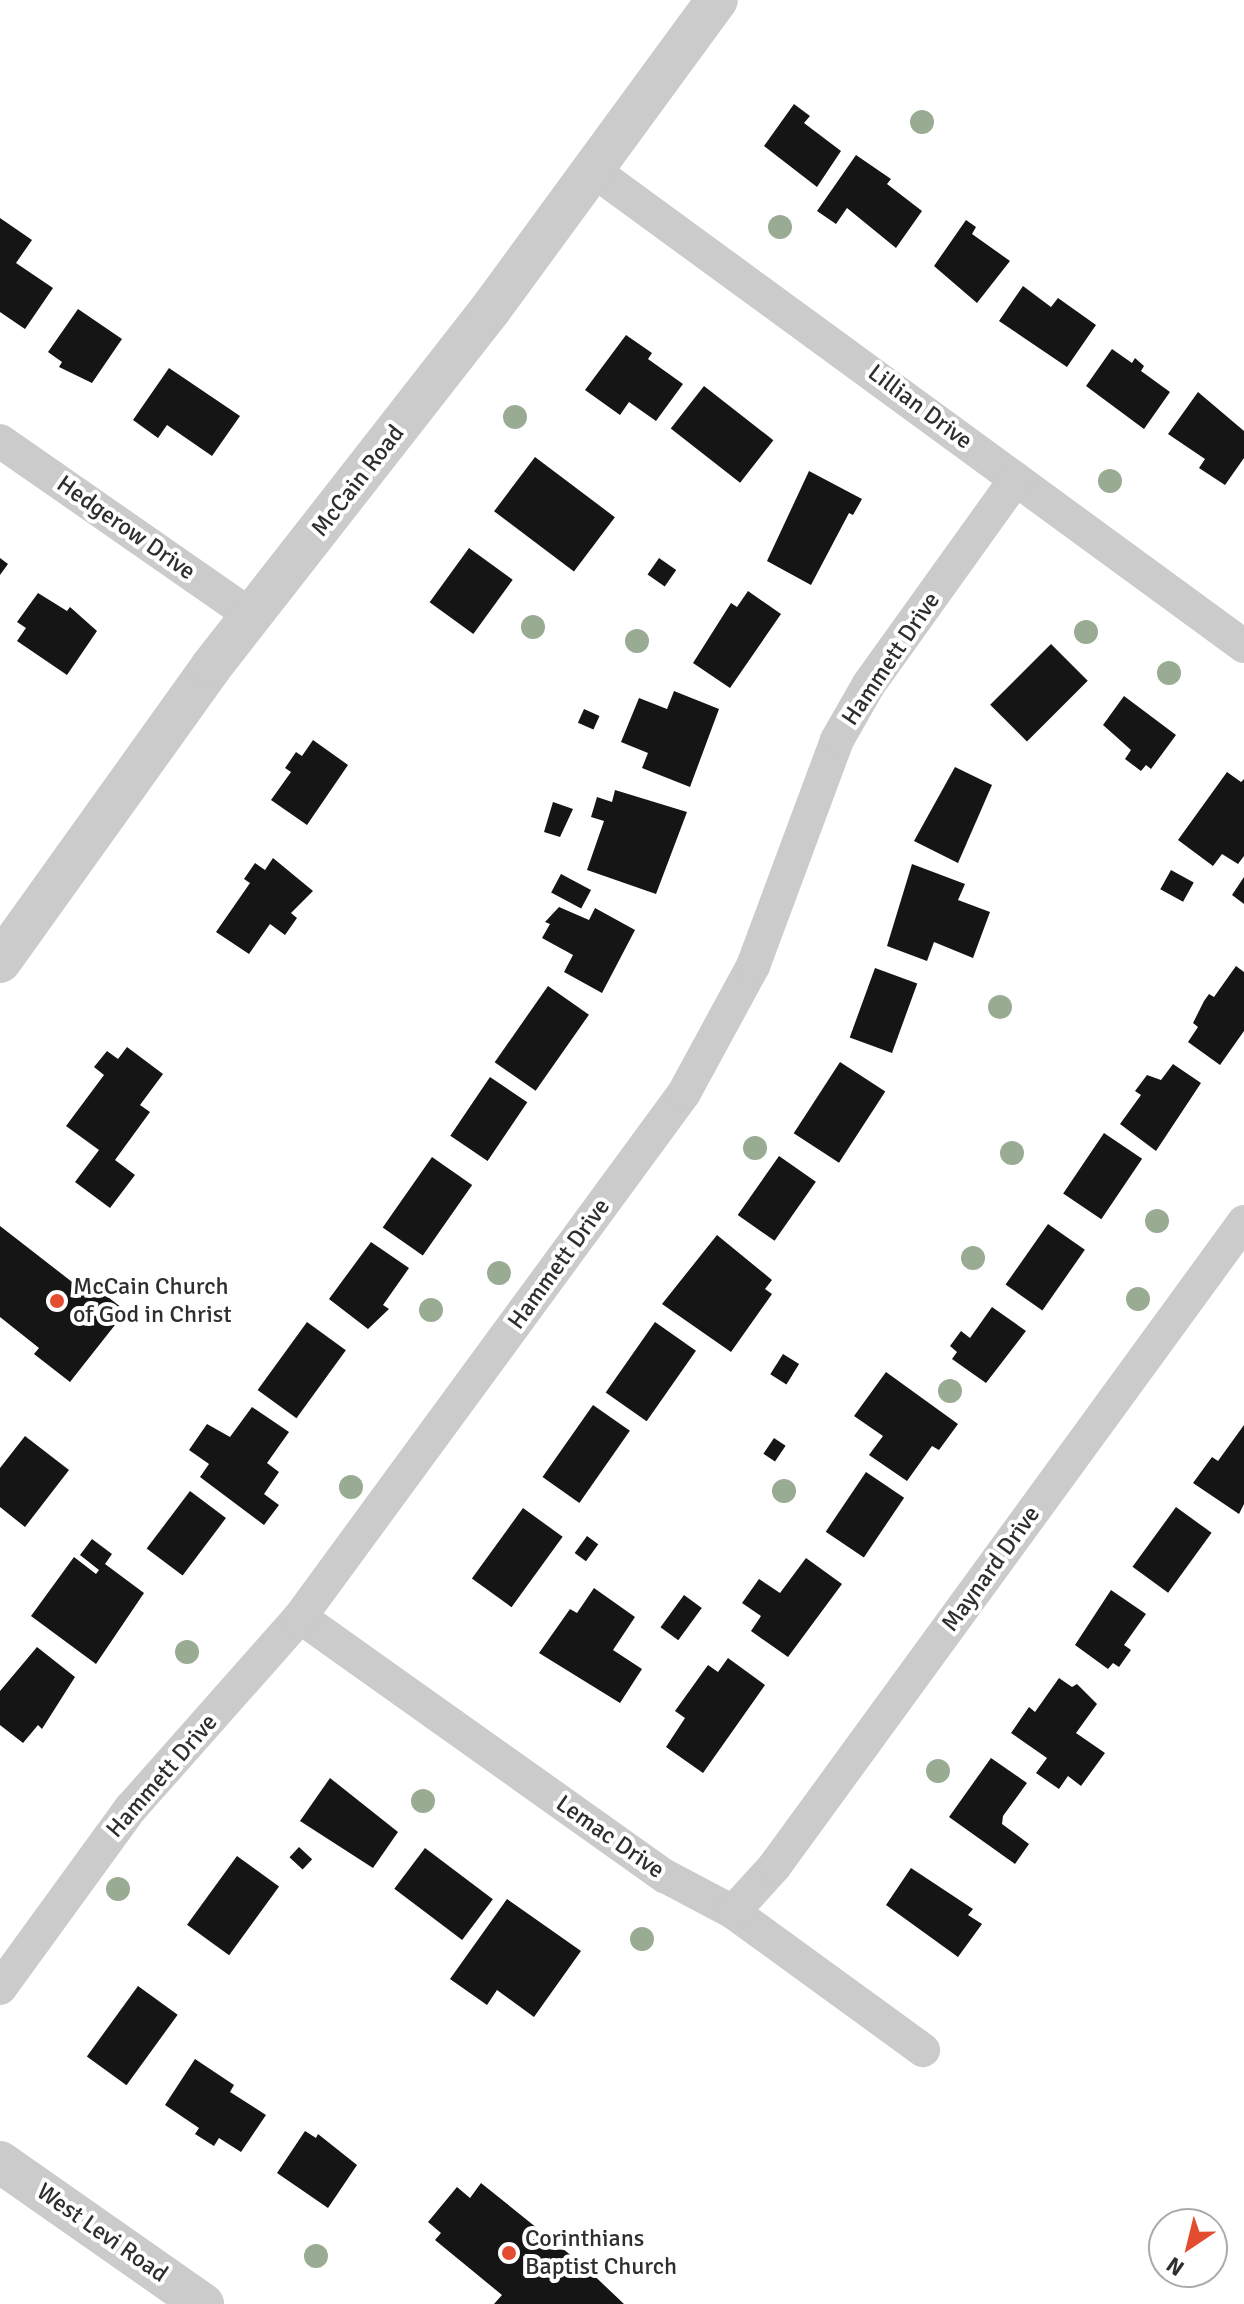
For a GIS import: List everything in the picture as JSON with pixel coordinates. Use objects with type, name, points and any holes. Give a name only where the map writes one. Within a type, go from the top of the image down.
[{"type":"street","name":"McCain Road","points":[[0,962],[252,616],[594,171],[717,0]]},
{"type":"street","name":"Lillian Drive","points":[[594,171],[1244,646]]},
{"type":"street","name":"Hedgerow Drive","points":[[0,441],[252,616]]},
{"type":"street","name":"Hammett Drive","points":[[0,1988],[131,1808],[300,1617],[708,1055],[753,966],[837,740],[869,684],[1016,479]]},
{"type":"street","name":"Maynard Drive","points":[[733,1912],[774,1867],[1244,1222]]},
{"type":"street","name":"Lemac Drive","points":[[300,1617],[665,1876],[733,1912],[923,2050]]},
{"type":"street","name":"West Levi Road","points":[[0,2162],[203,2304]]},
{"type":"building","points":[[794,104],[810,116],[804,123],[841,151],[817,187],[764,146]]},
{"type":"building","points":[[856,155],[891,179],[887,184],[922,211],[896,248],[847,208],[836,224],[817,211]]},
{"type":"building","points":[[0,218],[32,240],[16,263],[53,288],[25,329],[0,312]]},
{"type":"building","points":[[966,220],[976,227],[972,234],[1010,261],[977,303],[934,266]]},
{"type":"building","points":[[1023,286],[1051,307],[1058,298],[1096,325],[1067,367],[999,321]]},
{"type":"building","points":[[78,309],[122,339],[92,383],[59,367],[62,362],[48,352]]},
{"type":"building","points":[[626,335],[652,353],[648,359],[683,384],[656,421],[629,402],[620,415],[585,390]]},
{"type":"building","points":[[1112,349],[1132,363],[1135,358],[1144,366],[1141,371],[1170,392],[1144,429],[1086,386]]},
{"type":"building","points":[[169,368],[240,416],[212,456],[167,425],[158,438],[133,420]]},
{"type":"building","points":[[704,386],[773,440],[740,483],[671,429]]},
{"type":"building","points":[[1198,392],[1244,431],[1244,458],[1225,485],[1199,468],[1205,459],[1168,434]]},
{"type":"building","points":[[535,457],[615,517],[574,571],[494,511]]},
{"type":"building","points":[[809,471],[862,499],[853,515],[849,513],[811,585],[767,561]]},
{"type":"building","points":[[469,548],[513,580],[473,634],[430,602]]},
{"type":"building","points":[[0,558],[8,564],[0,575]]},
{"type":"building","points":[[659,558],[676,570],[665,586],[648,574]]},
{"type":"building","points":[[748,591],[781,614],[730,688],[693,663],[731,603],[737,607]]},
{"type":"building","points":[[38,593],[67,611],[70,607],[97,631],[67,675],[17,641],[26,628],[17,622]]},
{"type":"building","points":[[1051,644],[1088,681],[1027,742],[990,705]]},
{"type":"building","points":[[674,691],[719,709],[690,787],[642,768],[648,753],[621,742],[639,698],[667,709]]},
{"type":"building","points":[[1124,696],[1176,735],[1151,769],[1146,765],[1141,771],[1125,759],[1131,750],[1103,725]]},
{"type":"building","points":[[584,709],[600,716],[593,730],[578,723]]},
{"type":"building","points":[[313,740],[348,765],[307,825],[271,800],[291,772],[285,768],[296,752],[302,756]]},
{"type":"building","points":[[955,767],[992,785],[958,863],[914,841]]},
{"type":"building","points":[[1227,772],[1241,782],[1244,779],[1244,856],[1238,864],[1222,854],[1213,866],[1178,840]]},
{"type":"building","points":[[615,790],[687,812],[656,894],[587,870],[604,821],[591,817],[597,797],[612,802]]},
{"type":"building","points":[[553,802],[573,809],[560,837],[544,832]]},
{"type":"building","points":[[273,858],[313,891],[291,913],[297,918],[285,935],[270,924],[249,954],[216,932],[250,883],[244,879],[255,863],[265,870]]},
{"type":"building","points":[[912,864],[965,884],[958,900],[990,912],[973,958],[934,942],[927,961],[887,946]]},
{"type":"building","points":[[1171,870],[1194,883],[1183,902],[1160,889]]},
{"type":"building","points":[[561,874],[591,890],[581,909],[551,893]]},
{"type":"building","points":[[1244,877],[1244,904],[1232,895]]},
{"type":"building","points":[[559,907],[589,920],[595,908],[635,930],[602,993],[564,972],[573,955],[542,938],[550,924],[545,922]]},
{"type":"building","points":[[1236,966],[1244,972],[1244,1031],[1220,1065],[1188,1042],[1198,1027],[1193,1023],[1204,1001],[1209,994],[1214,997]]},
{"type":"building","points":[[875,968],[917,983],[892,1053],[850,1038]]},
{"type":"building","points":[[548,986],[589,1015],[536,1091],[495,1062]]},
{"type":"building","points":[[127,1047],[163,1074],[140,1105],[150,1112],[115,1160],[135,1175],[110,1208],[75,1182],[99,1150],[66,1126],[104,1075],[94,1067],[107,1051],[118,1059]]},
{"type":"building","points":[[840,1062],[885,1091],[839,1163],[794,1133]]},
{"type":"building","points":[[1173,1064],[1201,1083],[1156,1151],[1120,1124],[1141,1095],[1135,1091],[1147,1075],[1161,1080]]},
{"type":"building","points":[[490,1077],[527,1102],[488,1161],[450,1136]]},
{"type":"building","points":[[1104,1133],[1142,1159],[1101,1219],[1063,1194]]},
{"type":"building","points":[[779,1156],[816,1182],[775,1241],[738,1215]]},
{"type":"building","points":[[432,1157],[472,1185],[423,1256],[383,1227]]},
{"type":"building","points":[[1048,1224],[1085,1250],[1042,1310],[1006,1285]]},
{"type":"building","name":"McCain Church of God in Christ","points":[[0,1226],[85,1292],[91,1284],[126,1311],[70,1382],[34,1354],[39,1348],[0,1317]]},
{"type":"building","points":[[717,1235],[772,1280],[765,1289],[772,1294],[731,1352],[662,1304]]},
{"type":"building","points":[[371,1242],[409,1268],[383,1305],[389,1309],[368,1329],[329,1299]]},
{"type":"building","points":[[992,1307],[1026,1331],[986,1383],[952,1359],[957,1352],[950,1346],[961,1331],[970,1338]]},
{"type":"building","points":[[307,1322],[346,1350],[296,1418],[258,1390]]},
{"type":"building","points":[[655,1322],[696,1351],[647,1421],[606,1392]]},
{"type":"building","points":[[783,1354],[799,1364],[786,1384],[770,1374]]},
{"type":"building","points":[[886,1372],[958,1424],[939,1450],[932,1446],[907,1481],[869,1455],[883,1436],[854,1416]]},
{"type":"building","points":[[593,1405],[630,1431],[579,1503],[543,1477]]},
{"type":"building","points":[[252,1407],[289,1432],[267,1463],[279,1472],[264,1494],[279,1505],[264,1525],[200,1477],[209,1464],[189,1450],[207,1424],[230,1437]]},
{"type":"building","points":[[1244,1425],[1244,1504],[1239,1514],[1193,1483],[1212,1457],[1218,1461]]},
{"type":"building","points":[[25,1436],[69,1470],[25,1527],[0,1507],[0,1468]]},
{"type":"building","points":[[774,1438],[786,1446],[775,1462],[763,1454]]},
{"type":"building","points":[[866,1472],[904,1498],[864,1557],[826,1532]]},
{"type":"building","points":[[190,1491],[226,1518],[183,1576],[147,1549]]},
{"type":"building","points":[[1176,1507],[1212,1533],[1168,1593],[1133,1567]]},
{"type":"building","points":[[523,1508],[563,1537],[512,1607],[472,1578]]},
{"type":"building","points":[[587,1536],[598,1544],[586,1561],[575,1553]]},
{"type":"building","points":[[92,1539],[112,1554],[105,1564],[144,1593],[96,1664],[31,1616],[74,1557],[96,1574],[99,1570],[80,1555]]},
{"type":"building","points":[[806,1558],[842,1584],[788,1657],[751,1631],[761,1616],[742,1603],[759,1579],[780,1593]]},
{"type":"building","points":[[594,1588],[635,1617],[613,1650],[642,1669],[620,1703],[539,1653],[570,1609],[577,1613]]},
{"type":"building","points":[[1111,1590],[1146,1614],[1124,1645],[1131,1650],[1119,1667],[1113,1663],[1108,1669],[1075,1645]]},
{"type":"building","points":[[684,1595],[702,1608],[678,1640],[660,1627]]},
{"type":"building","points":[[37,1647],[75,1677],[42,1729],[38,1725],[23,1743],[0,1725],[0,1691]]},
{"type":"building","points":[[728,1658],[765,1685],[703,1773],[666,1747],[685,1718],[675,1711],[708,1665],[718,1672]]},
{"type":"building","points":[[1059,1678],[1072,1687],[1077,1684],[1097,1704],[1076,1733],[1105,1753],[1081,1786],[1068,1776],[1059,1789],[1036,1773],[1047,1758],[1011,1733],[1029,1707],[1035,1712]]},
{"type":"building","points":[[991,1758],[1027,1783],[1003,1816],[1002,1824],[1029,1844],[1015,1864],[949,1817]]},
{"type":"building","points":[[330,1778],[398,1832],[373,1868],[300,1821]]},
{"type":"building","points":[[299,1847],[312,1859],[303,1870],[289,1857]]},
{"type":"building","points":[[425,1848],[493,1899],[462,1940],[394,1889]]},
{"type":"building","points":[[237,1856],[279,1887],[229,1955],[187,1925]]},
{"type":"building","points":[[911,1868],[973,1909],[968,1915],[982,1924],[958,1957],[886,1905]]},
{"type":"building","points":[[507,1899],[581,1951],[534,2017],[497,1990],[487,2005],[450,1979]]},
{"type":"building","points":[[138,1986],[178,2015],[127,2085],[87,2056]]},
{"type":"building","points":[[195,2059],[234,2085],[230,2092],[266,2115],[241,2152],[219,2138],[214,2146],[195,2134],[199,2128],[165,2105]]},
{"type":"building","points":[[305,2131],[316,2138],[318,2134],[357,2165],[328,2208],[277,2173]]},
{"type":"building","name":"Corinthians Baptist Church","points":[[481,2183],[583,2265],[624,2304],[494,2304],[502,2295],[435,2240],[441,2233],[428,2222],[457,2187],[470,2198]]},
{"type":"place","name":"McCain Church of God in Christ","points":[[57,1301]]},
{"type":"place","name":"Corinthians Baptist Church","points":[[509,2253]]}]
